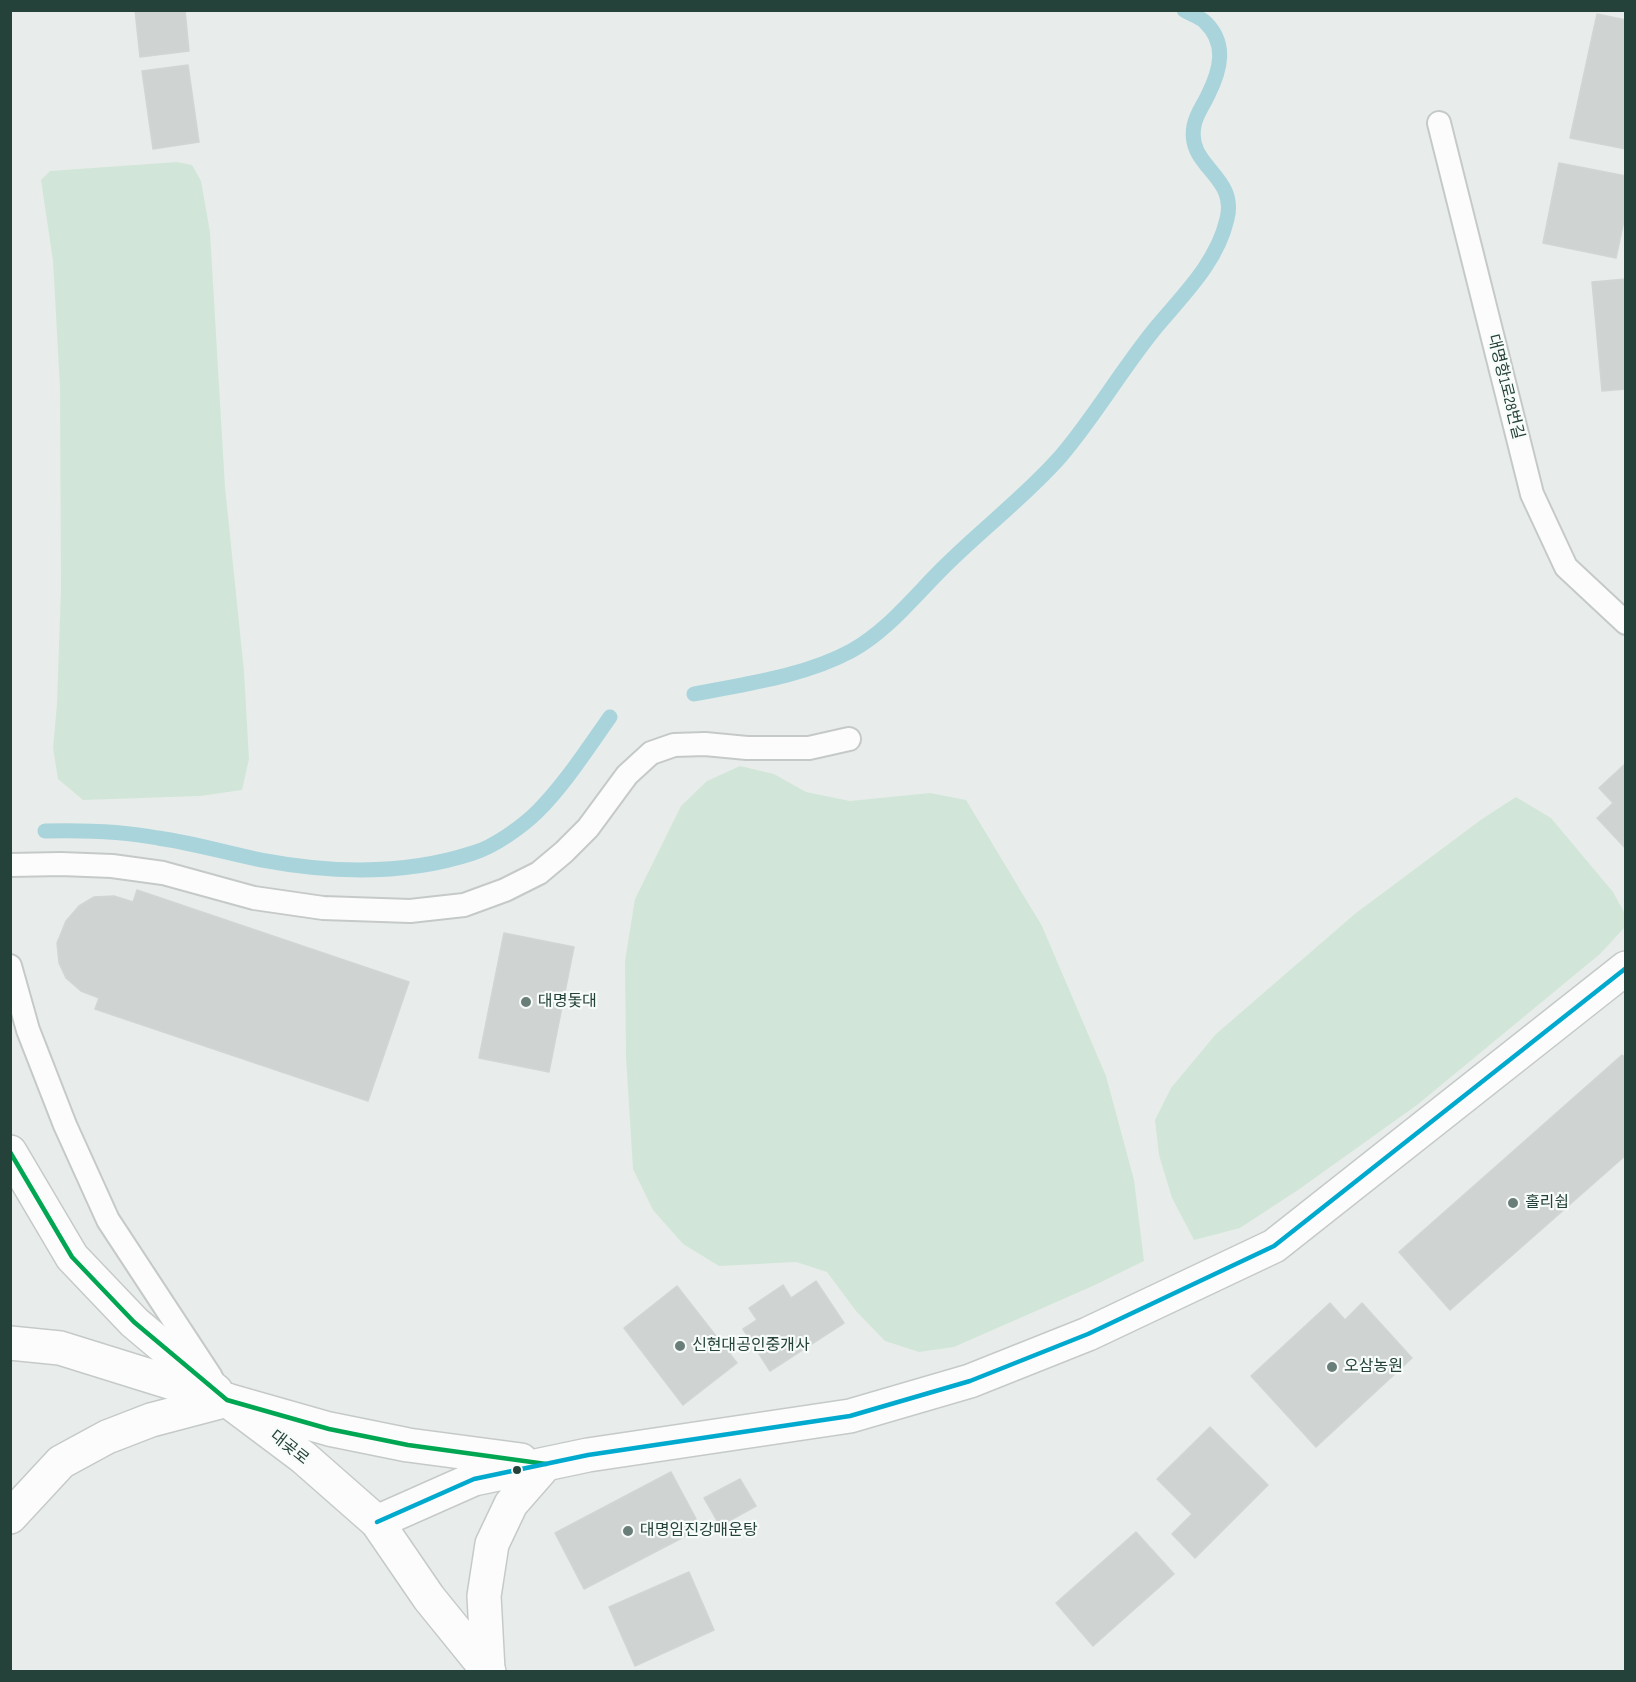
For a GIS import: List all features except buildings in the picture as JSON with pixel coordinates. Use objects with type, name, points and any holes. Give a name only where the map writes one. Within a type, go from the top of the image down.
[{"type":"street","points":[[377,1522],[474,1479],[588,1455],[850,1416],[970,1382],[1088,1334],[1274,1246],[1626,968]]},
{"type":"street","points":[[10,1152],[72,1257],[134,1322],[227,1400],[329,1429],[408,1445],[546,1464]]},
{"type":"street","name":"대곶로","points":[[10,1344],[60,1348],[227,1400],[303,1457],[377,1522],[429,1598],[488,1671]]},
{"type":"street","points":[[10,1369],[60,1348]]},
{"type":"street","points":[[10,1517],[62,1462],[107,1437],[151,1420],[227,1400]]},
{"type":"street","points":[[488,1671],[484,1596],[492,1544],[511,1504],[546,1464]]},
{"type":"lane","name":"대명항1로28번길","points":[[1439,123],[1532,494],[1566,567],[1626,623]]},
{"type":"lane","points":[[10,865],[112,866],[163,873],[254,898],[323,908],[410,911],[464,905],[505,890],[539,873],[588,828],[627,775],[651,753],[674,745],[809,748],[849,739]]},
{"type":"lane","points":[[10,966],[28,1030],[65,1125],[108,1220],[227,1400]]},
{"type":"green space","points":[[177,162],[192,165],[201,181],[210,232],[225,487],[244,671],[249,759],[242,790],[200,796],[83,800],[58,779],[53,748],[61,589],[60,387],[53,261],[41,180],[50,171]]},
{"type":"green space","points":[[740,766],[774,774],[806,792],[850,801],[930,793],[966,800],[1042,926],[1106,1076],[1134,1180],[1144,1261],[954,1347],[919,1352],[885,1341],[856,1311],[827,1272],[796,1262],[719,1266],[683,1244],[653,1210],[633,1169],[626,1057],[625,961],[635,899],[681,806],[707,781]]},
{"type":"green space","points":[[1516,797],[1551,818],[1613,892],[1625,914],[1625,927],[1600,954],[1417,1105],[1298,1190],[1240,1228],[1194,1240],[1172,1198],[1159,1155],[1155,1120],[1171,1088],[1216,1034],[1356,913],[1482,819]]},
{"type":"waterway","points":[[694,694],[774,678],[814,667],[851,651],[877,633],[1061,456],[1145,341],[1199,276],[1216,249],[1227,219],[1228,204],[1225,192],[1197,152],[1194,140],[1196,118],[1216,77],[1220,58],[1217,39],[1212,30],[1205,22],[1184,10]]},
{"type":"waterway","points":[[45,831],[130,834],[261,860],[341,869],[395,868],[447,860],[490,846],[532,817],[567,778],[610,717]]},
{"type":"transit line","points":[[377,1522],[474,1479],[588,1455],[850,1416],[970,1381],[1088,1334],[1274,1246],[1626,968]]},
{"type":"transit line","points":[[10,1152],[72,1257],[134,1322],[227,1400],[329,1429],[408,1445],[546,1464]]},
{"type":"place","name":"대명돛대","points":[[526,1002]]},
{"type":"place","name":"홀리쉽","points":[[1513,1203]]},
{"type":"place","name":"신현대공인중개사","points":[[680,1346]]},
{"type":"place","name":"오삼농원","points":[[1332,1367]]},
{"type":"place","name":"대명임진강매운탕","points":[[628,1531]]}]
